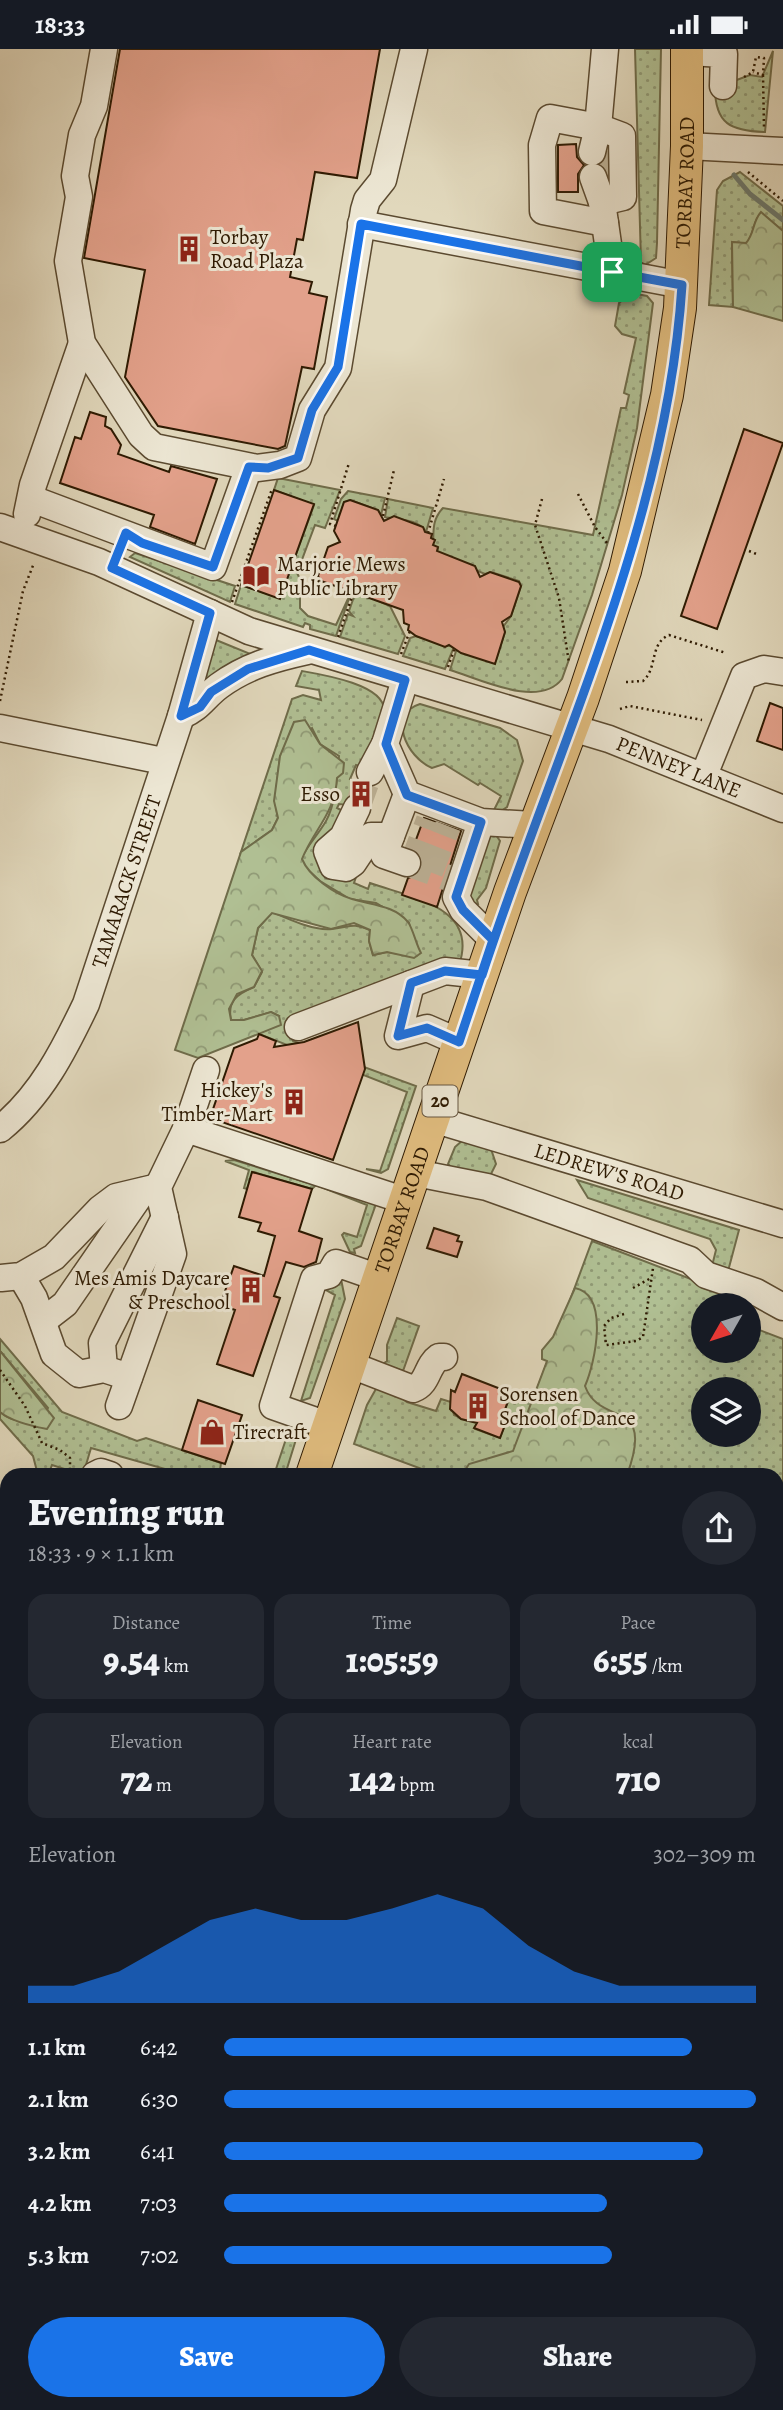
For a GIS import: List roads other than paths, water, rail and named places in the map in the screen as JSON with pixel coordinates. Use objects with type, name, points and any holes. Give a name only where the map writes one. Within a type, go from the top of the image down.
[{"type":"main road","name":"TORBAY ROAD","points":[[315,1468],[493,940],[625,571],[667,395],[682,285],[687,51]]},
{"type":"street","points":[[104,49],[94,106],[82,135],[75,176],[79,197],[68,261],[82,342],[141,435],[154,447],[249,467],[280,465],[298,458],[312,410],[338,367],[361,224],[367,200],[383,180],[414,49]]},
{"type":"street","points":[[605,49],[600,170],[612,272]]},
{"type":"street","points":[[687,51],[724,54],[723,86]]},
{"type":"street","points":[[687,146],[773,143]]},
{"type":"street","points":[[361,224],[682,285]]},
{"type":"street","points":[[19,537],[32,499],[33,485],[82,342]]},
{"type":"street","points":[[32,499],[126,533],[142,543],[213,567],[249,467]]},
{"type":"street","points":[[112,568],[126,533]]},
{"type":"street","name":"PENNEY LANE","points":[[19,537],[112,568],[220,609],[249,631],[309,650],[403,669],[704,775],[783,809]]},
{"type":"street","name":"TAMARACK STREET","points":[[0,1129],[42,1085],[67,1044],[86,1004],[163,761],[220,609]]},
{"type":"street","points":[[181,716],[200,707],[211,692],[248,669],[309,650]]},
{"type":"street","points":[[370,772],[386,744],[403,669]]},
{"type":"street","points":[[704,775],[744,676],[764,669],[783,672]]},
{"type":"street","points":[[0,728],[163,761]]},
{"type":"street","points":[[386,744],[407,795],[453,819],[533,825]]},
{"type":"street","points":[[407,795],[384,855],[407,863]]},
{"type":"street","points":[[357,808],[340,841],[327,851],[333,866],[346,868],[353,863],[371,837],[391,836]]},
{"type":"street","points":[[453,819],[458,904],[493,940]]},
{"type":"street","points":[[298,1027],[445,971],[482,975]]},
{"type":"street","points":[[411,983],[398,1036],[427,1028],[459,1042]]},
{"type":"street","points":[[43,1321],[65,1304],[151,1189],[186,1129],[206,1070]]},
{"type":"street","name":"LEDREW'S ROAD","points":[[433,1119],[783,1224]]},
{"type":"street","points":[[186,1129],[411,1187],[487,1187],[690,1260],[706,1275],[756,1292],[783,1307]]},
{"type":"street","points":[[118,1406],[173,1254],[165,1217],[151,1189]]},
{"type":"street","points":[[129,1377],[104,1369],[79,1374],[66,1367],[54,1354],[43,1321],[11,1277],[54,1257],[100,1209],[117,1197],[151,1189]]},
{"type":"street","points":[[104,1369],[102,1343],[165,1217]]},
{"type":"street","points":[[330,1426],[273,1406],[314,1279],[329,1275],[336,1263],[379,1277]]},
{"type":"street","points":[[351,1364],[413,1389],[424,1381],[431,1363],[444,1357]]},
{"type":"waterway","points":[[734,175],[750,194],[783,220]]},
{"type":"tunnel","points":[[605,151],[606,177]]},
{"type":"tunnel","points":[[357,808],[370,772]]},
{"type":"tunnel","points":[[412,865],[429,820]]},
{"type":"tunnel","points":[[430,872],[448,826]]},
{"type":"tunnel","points":[[407,863],[454,880]]},
{"type":"place","name":"Torbay Road Plaza","points":[[189,249]]},
{"type":"place","name":"Marjorie Mews Public Library","points":[[256,576]]},
{"type":"place","name":"Esso","points":[[361,794]]},
{"type":"place","name":"Hickey's Timber-Mart","points":[[294,1102]]},
{"type":"place","name":"Mes Amis Daycare & Preschool","points":[[251,1290]]},
{"type":"place","name":"Sorensen School of Dance","points":[[478,1406]]},
{"type":"place","name":"Tirecraft","points":[[212,1432]]}]
